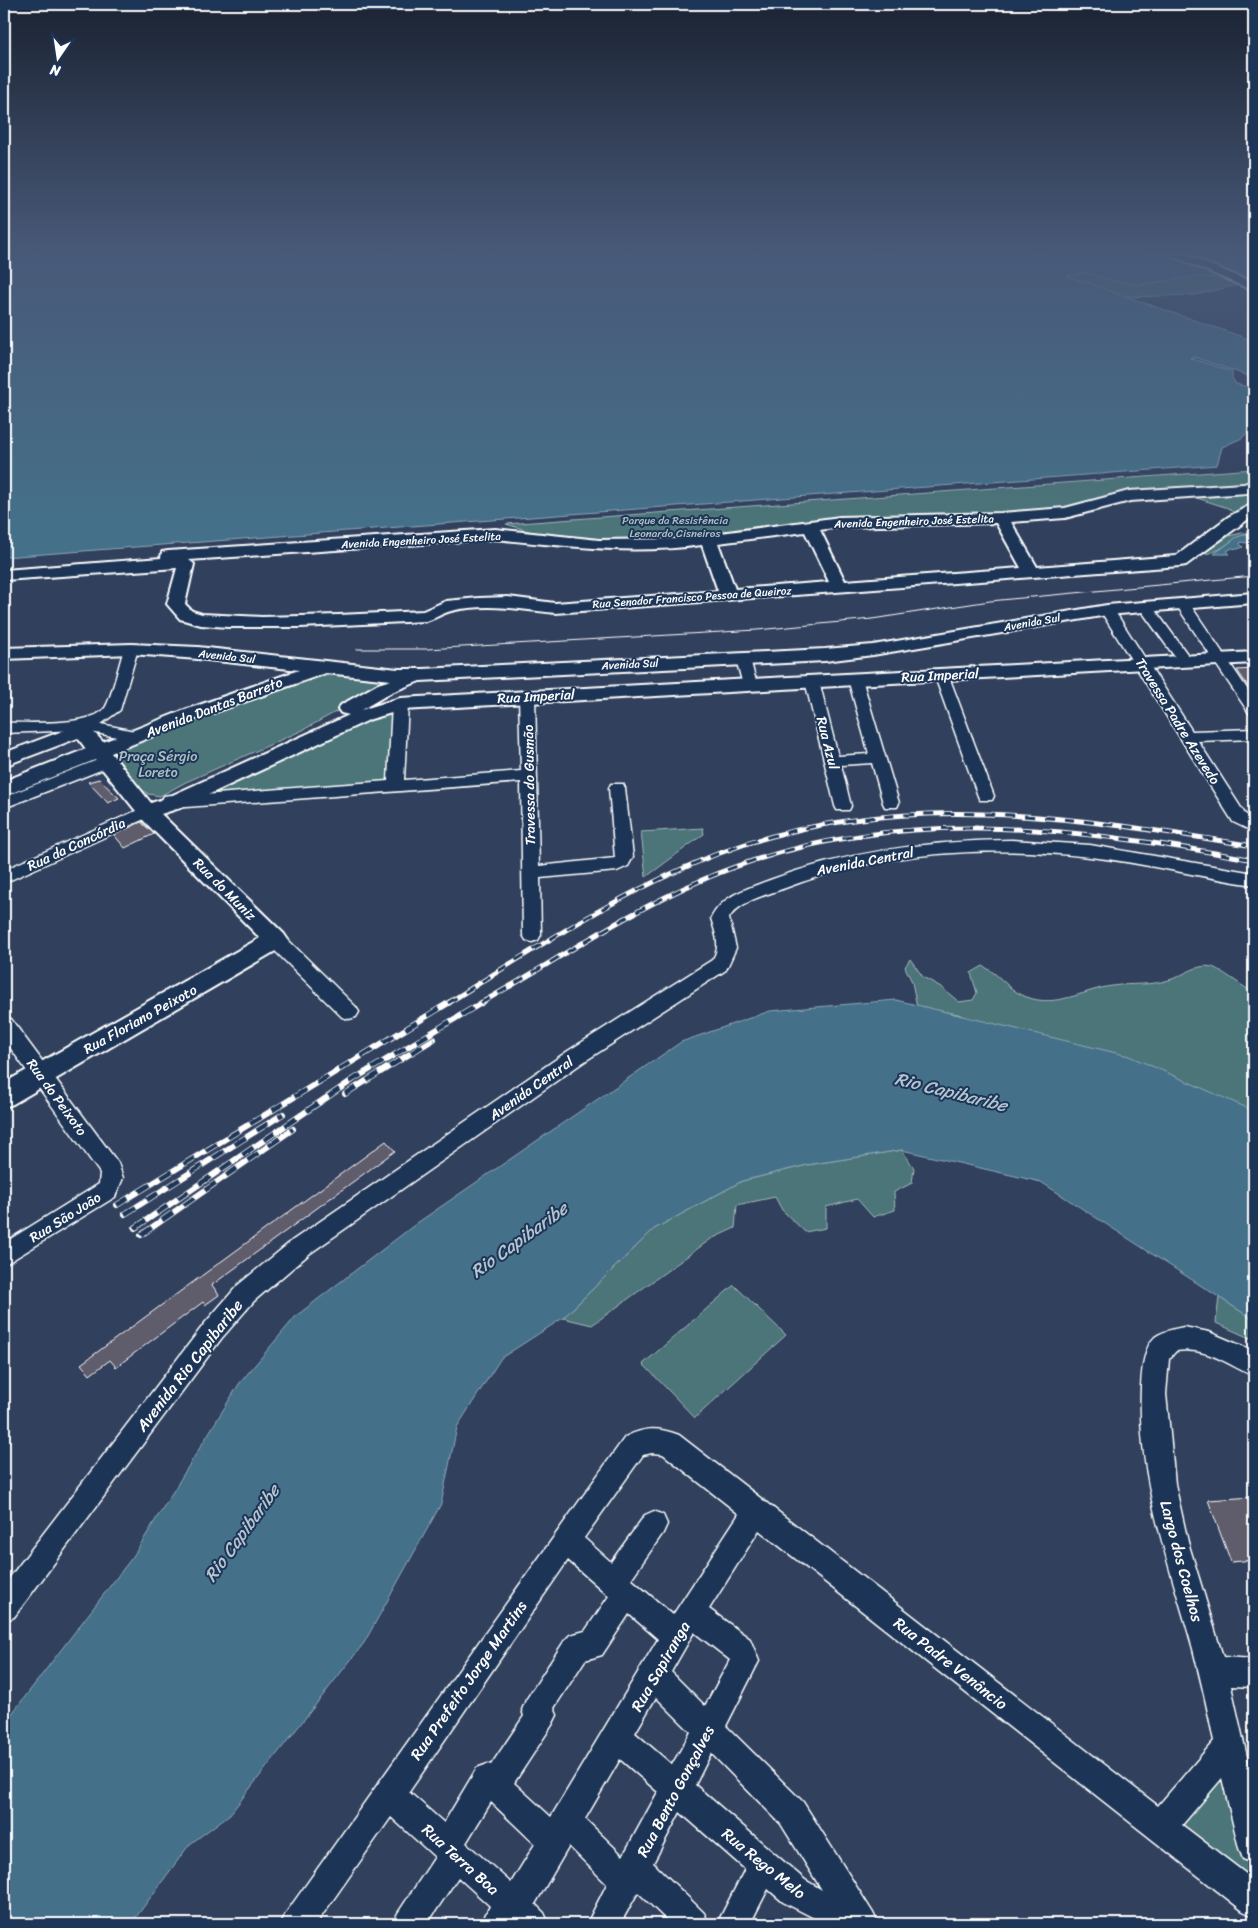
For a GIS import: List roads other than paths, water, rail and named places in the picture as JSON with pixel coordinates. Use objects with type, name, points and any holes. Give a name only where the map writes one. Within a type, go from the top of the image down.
[{"type":"main road","name":"Avenida Engenheiro José Estelita","points":[[4,568],[213,552],[495,534],[599,545],[645,546],[709,542],[810,526],[877,520],[1000,518],[1065,513],[1129,496],[1247,488],[1254,485]]},
{"type":"main road","points":[[1169,493],[1225,512]]},
{"type":"main road","name":"Rua Senador Francisco Pessoa de Queiroz","points":[[179,563],[176,604],[186,616],[200,620],[274,622],[426,616],[446,606],[479,603],[508,602],[556,608],[1180,561],[1225,512],[1254,508]]},
{"type":"main road","points":[[1000,518],[1031,571]]},
{"type":"main road","points":[[810,526],[839,586]]},
{"type":"main road","points":[[709,542],[728,595]]},
{"type":"main road","points":[[4,575],[179,563],[213,552]]},
{"type":"main road","name":"Avenida Sul","points":[[4,653],[130,649],[198,653],[398,675],[424,675],[873,650],[1107,610],[1254,598]]},
{"type":"main road","name":"Rua Imperial","points":[[170,802],[364,714],[400,704],[1254,657]]},
{"type":"main road","name":"Avenida Dantas Barreto","points":[[4,789],[103,756],[138,736],[292,677],[343,668]]},
{"type":"main road","points":[[154,818],[162,816],[170,802],[385,688],[424,675]]},
{"type":"main road","points":[[4,760],[81,727],[103,756]]},
{"type":"main road","name":"Rua do Muniz","points":[[103,756],[154,818],[276,940]]},
{"type":"main road","name":"Rua Floriano Peixoto","points":[[4,1096],[276,940]]},
{"type":"street","points":[[1182,603],[1221,658],[1254,710]]},
{"type":"street","points":[[1145,606],[1185,661]]},
{"type":"street","name":"Travessa Padre Azevedo","points":[[1107,610],[1239,818],[1245,823],[1254,826]]},
{"type":"street","points":[[81,727],[99,720],[112,710],[130,649]]},
{"type":"street","points":[[743,658],[750,684]]},
{"type":"street","points":[[940,674],[986,796]]},
{"type":"street","points":[[854,679],[891,803]]},
{"type":"street","name":"Rua Azul","points":[[812,681],[843,806]]},
{"type":"street","name":"Travessa do Gusmão","points":[[527,696],[532,935]]},
{"type":"street","points":[[396,787],[400,704]]},
{"type":"street","points":[[4,728],[81,727],[138,736]]},
{"type":"street","points":[[1188,736],[1254,734]]},
{"type":"street","name":"Avenida Dantas Barreto","points":[[4,803],[103,756]]},
{"type":"street","points":[[832,761],[878,758]]},
{"type":"street","points":[[170,802],[529,776]]},
{"type":"street","points":[[531,873],[617,865],[622,862],[624,857],[617,788]]},
{"type":"street","name":"Rua da Concórdia","points":[[4,876],[154,818]]},
{"type":"street","name":"Avenida Central","points":[[418,1167],[575,1057],[719,965],[728,952],[728,945],[720,918],[728,906],[806,873],[853,861],[916,851],[987,847],[1044,847],[1117,855],[1254,879]]},
{"type":"street","name":"Rua do Muniz","points":[[276,940],[350,1012]]},
{"type":"street","name":"Rua do Peixoto","points":[[4,1024],[110,1170]]},
{"type":"street","name":"Avenida Rio Capibaribe","points":[[4,1607],[213,1331],[246,1293],[301,1247],[418,1167]]},
{"type":"street","name":"Rua São João","points":[[4,1255],[107,1190],[112,1178],[110,1170]]},
{"type":"street","name":"Largo dos Coelhos","points":[[1254,1364],[1206,1341],[1176,1340],[1164,1344],[1158,1350],[1152,1394],[1164,1499],[1213,1672],[1254,1848]]},
{"type":"street","name":"Rua Padre Venâncio","points":[[643,1441],[656,1440],[670,1444],[1254,1900]]},
{"type":"street","name":"Rua Prefeito Jorge Martins","points":[[297,1924],[634,1446],[643,1441]]},
{"type":"street","name":"Rua Sapiranga","points":[[514,1915],[683,1624],[756,1512]]},
{"type":"street","points":[[409,1924],[450,1850],[491,1783],[539,1712],[574,1650],[580,1645],[592,1645],[654,1524]]},
{"type":"street","points":[[567,1541],[620,1588],[683,1624]]},
{"type":"street","name":"Rua Bento Gonçalves","points":[[603,1924],[707,1728],[744,1664],[746,1657],[740,1649],[683,1624]]},
{"type":"street","points":[[1213,1672],[1254,1673]]},
{"type":"street","points":[[654,1675],[792,1813],[862,1924]]},
{"type":"street","points":[[618,1738],[675,1789]]},
{"type":"street","points":[[1160,1827],[1229,1747]]},
{"type":"street","points":[[491,1783],[561,1832],[631,1874],[693,1924]]},
{"type":"street","name":"Rua Rego Melo","points":[[675,1789],[794,1891],[862,1924]]},
{"type":"street","name":"Rua Terra Boa","points":[[389,1794],[450,1850],[514,1915]]},
{"type":"street","points":[[733,1924],[764,1866]]},
{"type":"water","points":[[4,344],[1254,344],[1254,378],[1194,357],[1190,358],[1232,372],[1232,378],[1236,384],[1254,389],[1254,426],[1242,438],[1222,447],[1217,465],[4,557]]},
{"type":"water","points":[[1244,535],[1254,536],[1254,544],[1241,542],[1240,544],[1243,547],[1238,549],[1232,548],[1227,551],[1230,554],[1214,554],[1237,537]]},
{"type":"water","name":"Rio Capibaribe","points":[[896,1000],[1129,1056],[1254,1111],[1254,1320],[1041,1182],[902,1150],[807,1165],[742,1181],[654,1229],[563,1318],[501,1358],[457,1427],[441,1504],[364,1643],[230,1814],[189,1845],[131,1924],[4,1924],[4,1724],[134,1555],[239,1384],[296,1316],[417,1223],[681,1042],[770,1011]]},
{"type":"tram line","points":[[357,649],[427,649],[757,630],[872,619],[990,601],[1254,576]]},
{"type":"railway","points":[[448,1003],[613,903],[681,869],[717,854],[783,833],[850,820],[917,814],[984,814],[1052,818],[1187,835],[1254,846]]},
{"type":"railway","points":[[481,1003],[617,923],[673,893],[702,880],[770,855],[838,839],[907,830],[976,828],[1045,831],[1114,838],[1254,860]]},
{"type":"railway","points":[[117,1205],[450,1002]]},
{"type":"railway","points":[[135,1228],[354,1079],[483,1002]]},
{"type":"railway","points":[[345,1094],[434,1039]]},
{"type":"railway","points":[[125,1214],[283,1114]]},
{"type":"railway","points":[[141,1235],[293,1129]]},
{"type":"park label","name":"Parque da Resistência Leonardo Cisneiros","points":[[675,526]]},
{"type":"park label","name":"Praça Sérgio Loreto","points":[[158,764]]}]
